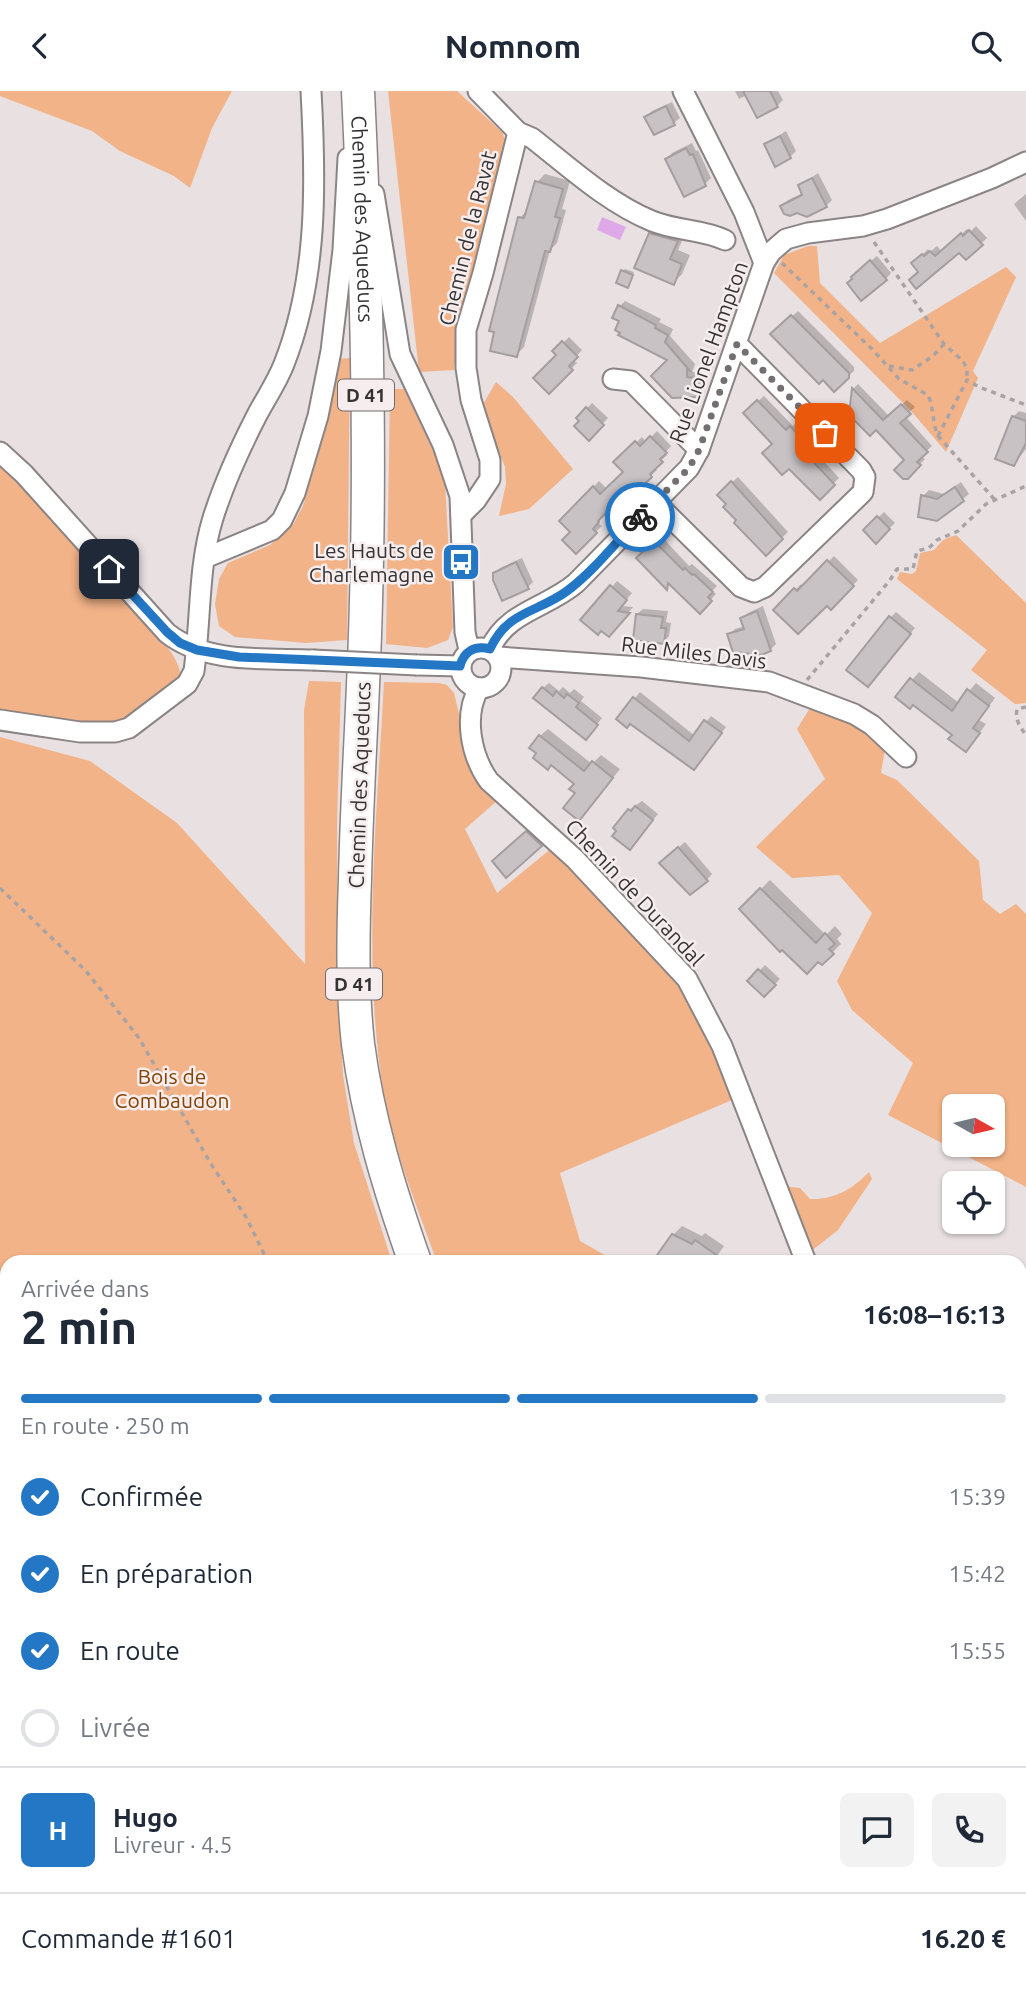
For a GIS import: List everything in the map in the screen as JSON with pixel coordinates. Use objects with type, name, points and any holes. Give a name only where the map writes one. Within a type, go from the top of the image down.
[{"type":"main road","name":"Chemin des Aqueducs","points":[[357,101],[366,331],[366,597],[355,845],[354,1004],[372,1126],[413,1255]]},
{"type":"street","points":[[0,720],[108,733],[129,728],[187,684],[194,671],[205,558],[213,518],[256,417],[283,366],[306,293],[312,226],[311,91]]},
{"type":"street","name":"Chemin de la Ravat","points":[[461,515],[476,500],[490,479],[490,460],[471,400],[466,368],[466,330],[518,131],[478,91]]},
{"type":"street","points":[[683,91],[744,212],[774,251],[808,233],[863,226],[887,219],[1026,162]]},
{"type":"street","points":[[205,558],[272,530],[282,520],[295,493],[318,416],[331,351],[338,297],[347,167],[357,101]]},
{"type":"street","points":[[0,452],[24,474],[180,643],[197,650],[239,657],[417,665],[465,658],[483,647],[494,653],[500,663],[500,675],[491,685],[478,688],[465,681],[465,658],[465,632],[461,515],[458,489],[450,465],[400,354],[381,227],[357,101]]},
{"type":"street","points":[[518,131],[532,138],[636,214],[666,226],[713,234],[725,240]]},
{"type":"street","name":"Rue Lionel Hampton","points":[[494,653],[495,637],[513,619],[564,593],[576,583],[689,468],[699,450],[774,251]]},
{"type":"street","points":[[655,502],[741,587],[754,592],[765,587],[863,492],[865,477],[861,470],[737,344]]},
{"type":"street","points":[[613,379],[631,381],[699,450]]},
{"type":"street","points":[[213,518],[232,534],[242,538],[255,538]]},
{"type":"street","name":"Rue Miles Davis","points":[[494,653],[769,682],[854,714],[872,725],[906,757]]},
{"type":"street","name":"Chemin de Durandal","points":[[478,688],[470,713],[479,768],[498,790],[575,859],[687,979],[722,1046],[803,1255]]},
{"type":"path","points":[[863,226],[944,344],[963,361],[967,369],[967,380],[938,436]]},
{"type":"path","points":[[774,251],[899,379],[928,395],[938,436],[995,500]]},
{"type":"path","points":[[889,366],[912,370],[933,356],[944,344]]},
{"type":"path","points":[[967,380],[1026,405]]},
{"type":"path","points":[[797,692],[897,569],[913,569],[917,551],[929,548],[937,540],[958,531],[986,504],[1026,486]]},
{"type":"path","points":[[1026,707],[1017,709],[1016,714],[1019,726],[1026,735]]},
{"type":"path","points":[[0,888],[86,971],[139,1038],[211,1164],[246,1217],[265,1255]]},
{"type":"green space","points":[[0,91],[232,91],[212,128],[190,188],[174,176],[120,151],[92,131],[0,96]]},
{"type":"green space","points":[[388,91],[457,91],[502,132],[506,142],[461,317],[454,370],[419,372]]},
{"type":"green space","points":[[808,246],[817,246],[820,283],[880,343],[1006,267],[1016,277],[973,371],[978,378],[946,452],[912,412],[774,273],[784,255]]},
{"type":"green space","points":[[350,358],[347,640],[306,643],[235,637],[219,626],[215,604],[219,579],[228,563],[270,545],[294,523],[303,506],[312,473],[336,359]]},
{"type":"green space","points":[[496,382],[513,397],[573,469],[529,509],[499,516],[506,484],[505,467],[482,406]]},
{"type":"green space","points":[[390,389],[404,389],[436,457],[445,483],[453,627],[448,640],[427,648],[386,644]]},
{"type":"green space","points":[[0,465],[71,539],[165,644],[176,660],[181,677],[129,720],[104,729],[0,715]]},
{"type":"green space","points":[[956,535],[1026,603],[1026,703],[1015,704],[971,670],[987,650],[897,579],[900,572],[912,574],[916,571],[920,553],[934,550],[943,540]]},
{"type":"green space","name":"Bois de Combaudon","points":[[309,681],[341,682],[337,824],[338,981],[343,1075],[354,1143],[390,1255],[0,1255],[0,737],[90,761],[177,823],[305,964],[304,710]]},
{"type":"green space","points":[[384,682],[447,685],[454,693],[474,775],[498,800],[465,829],[497,893],[553,847],[676,977],[705,1026],[732,1100],[560,1173],[580,1241],[605,1255],[434,1255],[406,1177],[383,1090],[373,988],[375,835]]},
{"type":"green space","points":[[810,708],[855,720],[885,749],[881,773],[897,780],[979,861],[983,900],[1000,914],[1016,904],[1026,914],[1026,1187],[1005,1176],[1005,1171],[995,1171],[968,1157],[1005,1157],[1005,1094],[942,1094],[942,1143],[888,1115],[913,1063],[852,1010],[837,981],[872,913],[839,875],[792,878],[756,847],[825,779],[797,729]]},
{"type":"green space","points":[[869,1172],[872,1179],[838,1230],[810,1252],[782,1186],[800,1188],[810,1199],[827,1198],[850,1188]]},
{"type":"shaded area","points":[[602,217],[626,227],[620,240],[597,230]]},
{"type":"building","points":[[743,91],[770,91],[778,107],[757,118]]},
{"type":"building","points":[[666,106],[675,125],[654,135],[644,117]]},
{"type":"building","points":[[780,136],[791,158],[775,167],[764,144]]},
{"type":"building","points":[[686,148],[690,155],[693,154],[706,186],[684,197],[665,159]]},
{"type":"building","points":[[812,178],[827,207],[807,217],[797,213],[790,216],[784,214],[780,206],[802,195],[798,185]]},
{"type":"building","points":[[535,181],[563,189],[555,217],[560,218],[550,252],[545,251],[517,357],[490,351],[494,332],[489,331],[518,217],[524,218]]},
{"type":"building","points":[[969,230],[983,245],[966,260],[959,253],[916,289],[909,280],[918,272],[911,263],[930,251],[935,256],[961,233],[963,236]]},
{"type":"building","points":[[649,233],[678,241],[670,259],[682,264],[674,285],[634,268]]},
{"type":"building","points":[[870,260],[887,280],[861,301],[847,283]]},
{"type":"building","points":[[621,270],[633,275],[628,288],[616,283]]},
{"type":"building","points":[[618,305],[656,325],[655,328],[668,335],[665,342],[690,371],[687,370],[687,377],[696,378],[697,397],[672,398],[651,376],[667,360],[618,335],[620,333],[615,330],[619,321],[612,318]]},
{"type":"building","points":[[791,315],[849,373],[849,378],[834,392],[823,380],[819,384],[770,334]]},
{"type":"building","points":[[562,341],[578,357],[569,366],[573,370],[549,394],[533,378],[556,355],[552,351]]},
{"type":"building","points":[[852,388],[883,420],[901,404],[911,414],[900,423],[928,452],[917,462],[921,465],[908,479],[903,479],[894,470],[904,460],[876,430],[870,436],[849,415]]},
{"type":"building","points":[[757,400],[786,430],[790,426],[803,440],[800,442],[808,450],[805,453],[835,485],[820,500],[789,469],[782,475],[762,453],[772,444],[743,413]]},
{"type":"building","points":[[586,407],[604,425],[589,441],[574,426],[579,421],[576,418]]},
{"type":"building","points":[[1012,416],[1026,421],[1026,443],[1014,466],[995,459]]},
{"type":"building","points":[[650,436],[667,453],[660,459],[663,462],[637,491],[635,488],[629,494],[626,492],[598,521],[593,529],[597,533],[576,554],[562,540],[570,532],[559,521],[593,486],[600,494],[623,472],[613,462],[635,441],[640,446]]},
{"type":"building","points":[[731,481],[783,539],[766,556],[734,523],[736,520],[723,507],[726,504],[717,495]]},
{"type":"building","points":[[955,487],[964,501],[937,521],[918,517],[921,495],[937,499]]},
{"type":"building","points":[[877,516],[890,529],[876,544],[863,530]]},
{"type":"building","points":[[654,541],[683,570],[685,568],[694,574],[713,592],[708,597],[712,601],[700,614],[668,583],[667,590],[636,558]]},
{"type":"building","points":[[827,560],[854,586],[831,610],[827,606],[798,634],[773,610],[794,588],[797,591]]},
{"type":"building","points":[[516,562],[529,589],[502,601],[493,580],[493,573]]},
{"type":"building","points":[[610,585],[627,600],[618,611],[630,613],[609,637],[601,631],[598,635],[580,620]]},
{"type":"building","points":[[757,611],[771,651],[761,655],[733,652],[727,634],[744,629],[740,618]]},
{"type":"building","points":[[636,614],[663,617],[661,628],[666,628],[664,644],[633,640]]},
{"type":"building","points":[[889,616],[911,634],[868,687],[846,670]]},
{"type":"building","points":[[910,678],[952,711],[967,689],[989,706],[973,728],[980,733],[966,752],[948,739],[952,735],[913,705],[910,709],[895,697]]},
{"type":"building","points":[[542,687],[553,696],[556,691],[564,698],[567,694],[579,703],[576,707],[598,725],[586,740],[533,698]]},
{"type":"building","points":[[633,697],[689,741],[704,720],[722,733],[694,770],[630,724],[627,728],[616,719]]},
{"type":"building","points":[[539,735],[584,771],[592,761],[613,778],[579,821],[563,808],[575,793],[569,789],[574,784],[551,765],[548,770],[533,758],[536,753],[529,748]]},
{"type":"building","points":[[635,806],[653,820],[630,850],[612,836],[616,831],[613,828],[628,809],[631,811]]},
{"type":"building","points":[[526,831],[542,846],[506,878],[492,861]]},
{"type":"building","points":[[678,847],[708,881],[690,895],[659,863]]},
{"type":"building","points":[[760,888],[816,943],[825,933],[835,944],[829,949],[834,954],[822,965],[818,962],[807,974],[782,950],[780,952],[739,909]]},
{"type":"building","points":[[758,969],[776,985],[764,997],[747,981]]},
{"type":"building","points":[[672,1234],[692,1244],[695,1240],[716,1255],[657,1255]]},
{"type":"way so far","points":[[640,517],[689,468],[699,450],[737,344],[825,433]]},
{"type":"place","name":"Les Hauts de Charlemagne","points":[[461,562]]},
{"type":"route","points":[[109,569],[167,632],[180,643],[197,650],[239,657],[460,666],[461,660],[470,650],[476,647],[490,649],[501,630],[521,613],[568,590],[640,517]]}]
